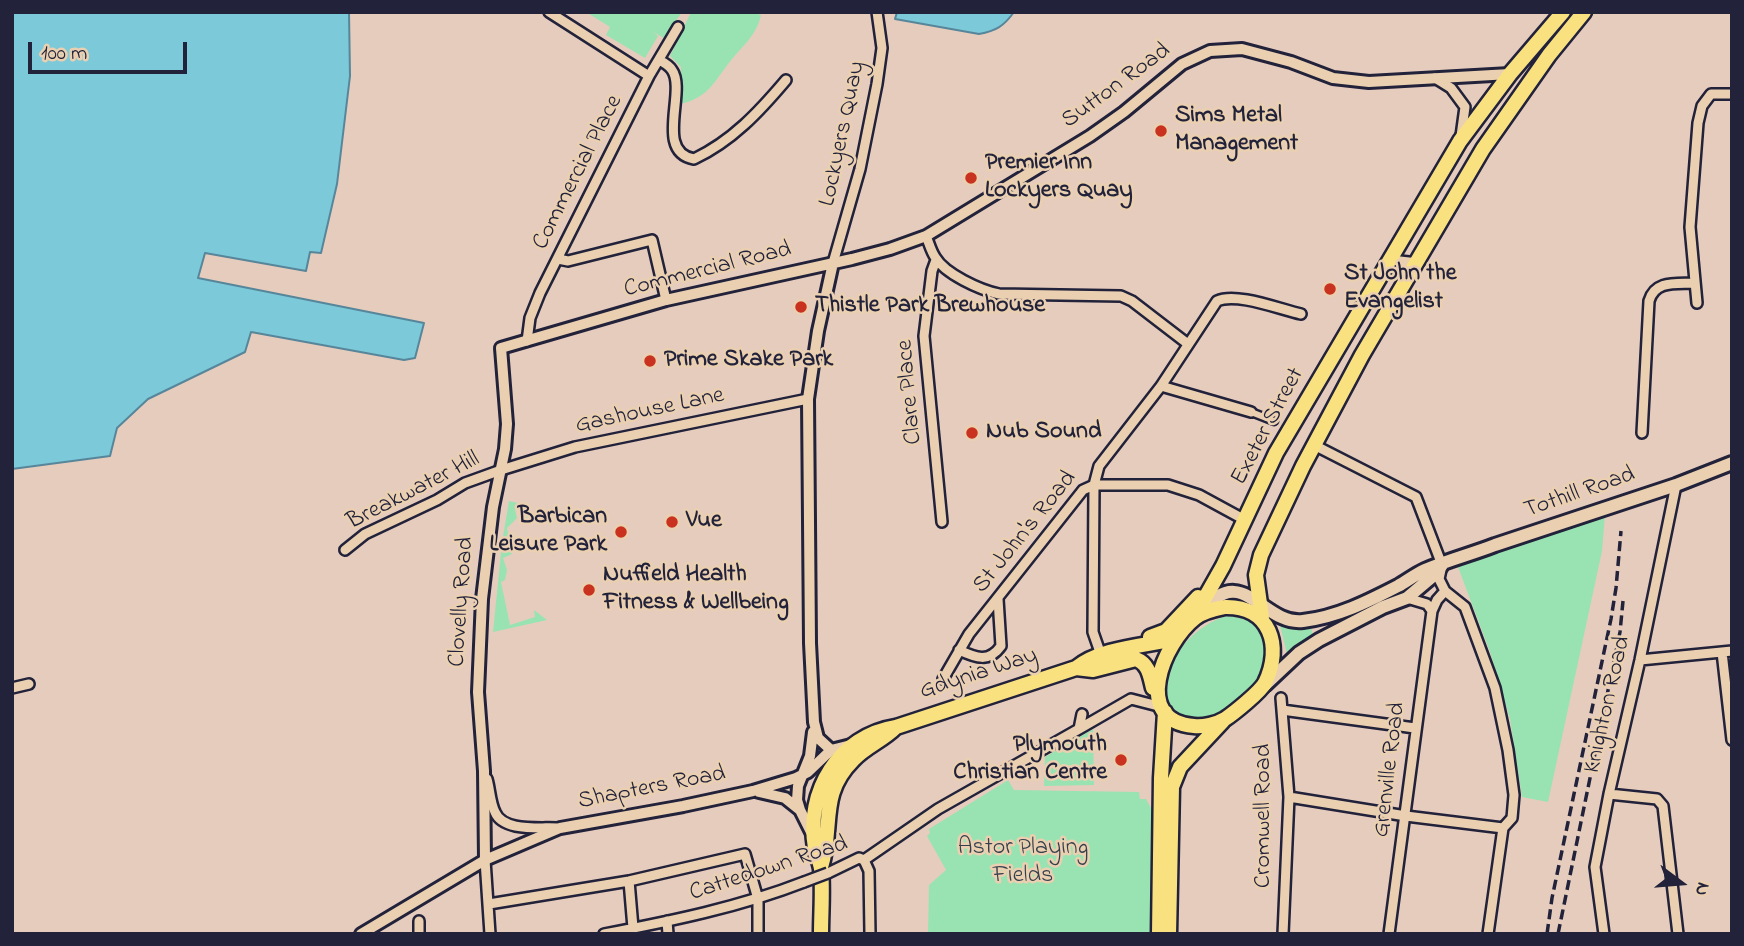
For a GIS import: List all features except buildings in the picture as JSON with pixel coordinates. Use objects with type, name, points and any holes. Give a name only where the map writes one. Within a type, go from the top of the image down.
[{"type":"main road","name":"Exeter Street","points":[[1197,617],[1276,453],[1460,141],[1510,74],[1563,12]]},
{"type":"main road","name":"Exeter Street","points":[[1262,618],[1256,575],[1261,555],[1314,445],[1362,355],[1483,149],[1549,55],[1584,12]]},
{"type":"main road","points":[[1510,74],[1549,55]]},
{"type":"main road","name":"Tothill Road","points":[[1197,617],[1223,593],[1240,593],[1293,621],[1327,617],[1350,610],[1425,570],[1459,556],[1473,554],[1732,463]]},
{"type":"main road","name":"Tothill Road","points":[[1264,685],[1299,653],[1319,640],[1383,607],[1407,598],[1442,565]]},
{"type":"main road","points":[[1124,649],[1128,645],[1166,631],[1196,600],[1223,566]]},
{"type":"main road","points":[[1159,934],[1162,707],[1159,675],[1174,639],[1197,617],[1225,607],[1235,607],[1254,612],[1262,618],[1267,626],[1272,658],[1264,685],[1224,720],[1180,767],[1172,787],[1169,934]]},
{"type":"main road","name":"Gdynia Way","points":[[821,934],[821,867],[815,840],[816,807],[824,780],[837,759],[851,745],[878,730],[896,727],[1076,668],[1087,659],[1174,639]]},
{"type":"main road","name":"Gdynia Way","points":[[1076,668],[1093,670],[1129,659],[1141,661],[1150,672],[1154,695],[1162,707]]},
{"type":"main road","points":[[1162,707],[1182,723],[1192,726],[1224,720]]},
{"type":"main road","name":"Gdynia Way","points":[[821,867],[826,850],[828,811],[837,782],[853,760],[882,741],[896,727]]},
{"type":"street","points":[[549,12],[649,76]]},
{"type":"street","name":"Lockyers Quay","points":[[833,262],[860,169],[877,84],[882,48],[877,12]]},
{"type":"street","name":"Commercial Place","points":[[527,341],[530,318],[540,293],[649,76],[678,27]]},
{"type":"street","name":"Sutton Road","points":[[926,236],[1090,136],[1182,64],[1210,51],[1242,49],[1291,62],[1333,78],[1369,82],[1510,74]]},
{"type":"street","points":[[659,60],[668,65],[674,75],[675,106],[672,130],[680,151],[687,158],[694,159],[707,153],[732,137],[760,111],[786,80]]},
{"type":"street","points":[[1435,78],[1451,88],[1465,107],[1460,141]]},
{"type":"street","points":[[1697,303],[1690,227],[1698,123],[1702,106],[1710,94],[1732,94]]},
{"type":"street","points":[[926,236],[936,260],[960,278],[984,291],[999,294],[1121,296],[1132,301],[1188,344]]},
{"type":"street","name":"Commercial Road","points":[[500,348],[666,300],[890,249],[926,236]]},
{"type":"street","points":[[558,258],[568,261],[652,240],[666,300]]},
{"type":"street","name":"Clare Place","points":[[936,260],[932,271],[925,336],[942,522]]},
{"type":"street","points":[[1391,260],[1418,263]]},
{"type":"street","points":[[815,840],[800,810],[797,792],[810,756],[814,722],[810,636],[808,398],[818,331],[833,262]]},
{"type":"street","points":[[1643,433],[1651,293],[1665,285],[1694,283]]},
{"type":"street","name":"St John's Road","points":[[943,680],[959,650],[998,599],[1083,490],[1094,485],[1099,466],[1161,386],[1217,301],[1225,297],[1301,314]]},
{"type":"street","name":"Clovelly Road","points":[[485,860],[484,771],[478,692],[482,599],[493,507],[507,424],[500,348]]},
{"type":"street","points":[[1161,386],[1251,411],[1274,421]]},
{"type":"street","name":"Gashouse Lane","points":[[501,470],[575,447],[808,398]]},
{"type":"street","points":[[1314,445],[1416,497],[1442,565],[1439,579],[1445,592],[1465,607],[1495,688],[1514,795],[1511,818],[1503,828],[1488,934]]},
{"type":"street","name":"Breakwater Hill","points":[[345,550],[365,534],[437,500],[465,483],[501,470]]},
{"type":"street","points":[[1101,655],[1093,632],[1094,485],[1168,485],[1199,495],[1245,520]]},
{"type":"street","name":"Knighton Road","points":[[1604,934],[1595,867],[1675,485]]},
{"type":"street","name":"Grenville Road","points":[[1390,934],[1432,611],[1445,592]]},
{"type":"street","points":[[1407,598],[1427,604],[1432,611]]},
{"type":"street","points":[[959,650],[977,658],[987,659],[996,654],[1001,646],[998,599]]},
{"type":"street","points":[[1640,660],[1727,651],[1732,740]]},
{"type":"street","points":[[12,688],[29,684]]},
{"type":"street","name":"Cromwell Road","points":[[1281,698],[1289,797],[1283,934]]},
{"type":"street","name":"Cattedown Road","points":[[604,934],[758,899],[840,868],[859,858],[864,860],[938,809],[1131,699],[1162,707]]},
{"type":"street","points":[[1282,710],[1415,728]]},
{"type":"street","points":[[1079,729],[1082,714]]},
{"type":"street","points":[[814,722],[818,738],[831,750],[851,745]]},
{"type":"street","name":"Shapters Road","points":[[484,771],[495,813],[503,821],[516,826],[560,828],[753,791],[802,775],[831,750]]},
{"type":"street","name":"Shapters Road","points":[[753,791],[785,798],[800,810]]},
{"type":"street","points":[[1609,794],[1657,799],[1663,806],[1678,934]]},
{"type":"street","points":[[1289,797],[1503,828]]},
{"type":"street","name":"Shapters Road","points":[[361,934],[485,860],[560,828]]},
{"type":"street","points":[[489,904],[629,881],[745,854],[758,899],[758,934]]},
{"type":"street","points":[[485,860],[490,934]]},
{"type":"street","points":[[864,860],[869,871],[870,934]]},
{"type":"street","points":[[629,881],[633,928]]},
{"type":"street","points":[[419,921],[419,934]]},
{"type":"street","points":[[667,921],[668,934]]},
{"type":"green space","points":[[586,12],[682,12],[664,38],[653,32],[658,36],[645,58],[606,35],[610,27]]},
{"type":"green space","points":[[691,12],[751,12],[761,15],[752,36],[713,84],[697,98],[680,104],[681,67],[670,56]]},
{"type":"green space","points":[[509,501],[528,503],[531,517],[523,518],[521,509],[515,510],[517,518],[507,528],[512,554],[503,558],[507,570],[505,580],[501,582],[510,625],[535,617],[534,610],[547,620],[493,632],[502,543]]},
{"type":"green space","points":[[1605,515],[1602,551],[1548,802],[1522,797],[1510,719],[1490,652],[1458,567]]},
{"type":"green space","points":[[1225,616],[1247,620],[1262,633],[1266,649],[1263,669],[1252,686],[1217,715],[1200,721],[1189,719],[1175,711],[1168,703],[1166,689],[1172,662],[1189,639]]},
{"type":"green space","points":[[1310,624],[1313,635],[1287,654],[1280,625],[1286,628]]},
{"type":"green space","points":[[1093,729],[1094,785],[1044,786],[1045,757]]},
{"type":"green space","name":"Astor Playing Fields","points":[[1008,780],[1014,790],[1139,792],[1140,799],[1146,799],[1155,815],[1156,934],[928,934],[929,885],[946,870],[927,836],[929,829]]},
{"type":"water","points":[[12,12],[349,12],[350,76],[337,184],[321,253],[310,252],[306,271],[205,253],[198,278],[424,323],[415,358],[404,360],[251,332],[245,352],[148,399],[117,428],[110,456],[12,469]]},
{"type":"water","points":[[897,12],[1014,12],[999,27],[979,34],[895,19]]},
{"type":"railway","points":[[1547,934],[1552,898],[1611,619],[1621,531]]},
{"type":"railway","points":[[1558,934],[1620,632],[1623,601]]},
{"type":"place","name":"Sims Metal Management","points":[[1161,131]]},
{"type":"place","name":"Premier Inn Lockyers Quay","points":[[971,178]]},
{"type":"place","name":"St John the Evangelist","points":[[1330,289]]},
{"type":"place","name":"Thistle Park Brewhouse","points":[[801,307]]},
{"type":"place","name":"Prime Skake Park","points":[[650,361]]},
{"type":"place","name":"Nub Sound","points":[[972,433]]},
{"type":"place","name":"Vue","points":[[672,522]]},
{"type":"place","name":"Barbican Leisure Park","points":[[621,532]]},
{"type":"place","name":"Nuffield Health Fitness & Wellbeing","points":[[589,590]]},
{"type":"place","name":"Plymouth Christian Centre","points":[[1121,760]]}]
